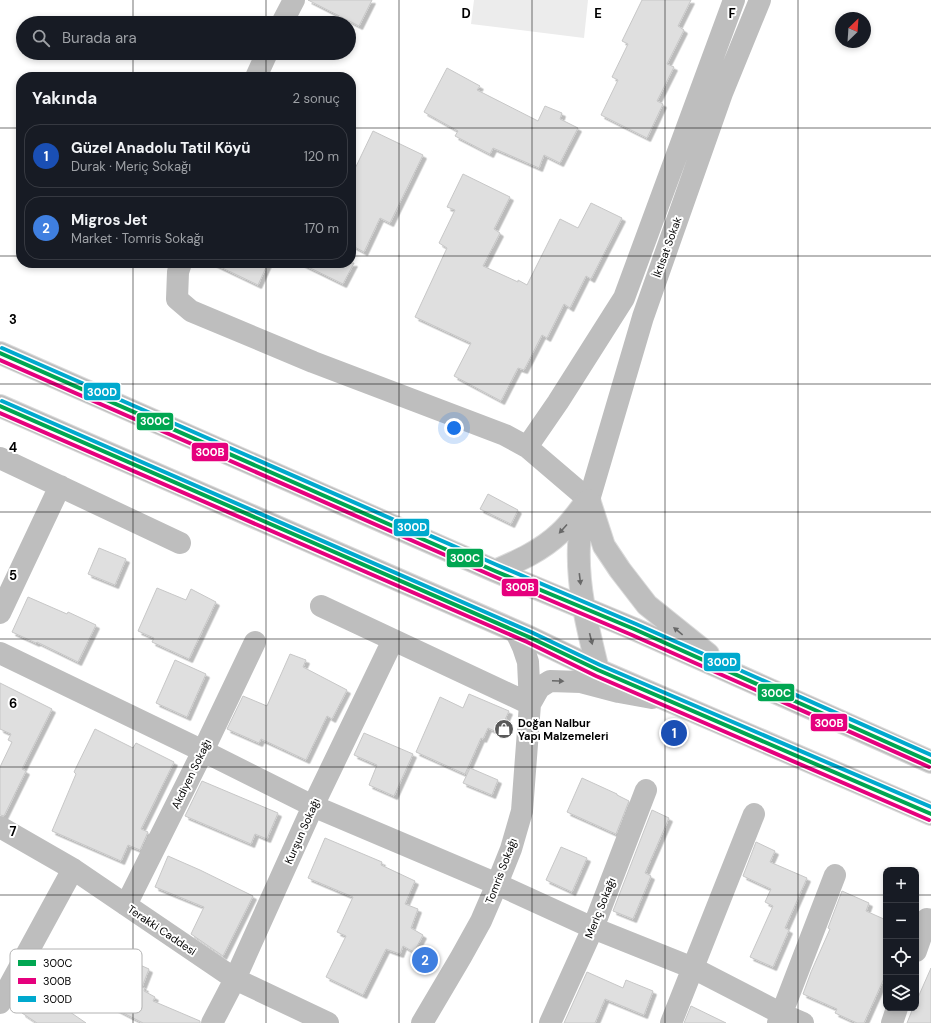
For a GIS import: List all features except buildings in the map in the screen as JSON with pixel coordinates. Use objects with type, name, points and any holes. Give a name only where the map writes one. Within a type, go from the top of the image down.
[{"type":"main road","points":[[286,16],[294,0]]},
{"type":"main road","points":[[527,447],[558,402],[624,298],[734,0]]},
{"type":"main road","name":"İktisat Sokak","points":[[598,670],[584,608],[579,572],[579,543],[588,500],[642,317],[722,93],[760,0]]},
{"type":"main road","points":[[258,72],[264,60]]},
{"type":"main road","points":[[179,268],[177,299],[191,311],[313,362],[505,435],[527,447],[588,500],[604,546],[620,570],[647,605],[730,673]]},
{"type":"main road","points":[[0,353],[495,571],[634,629],[931,762]]},
{"type":"main road","points":[[0,406],[516,632],[598,670],[931,814]]},
{"type":"main road","points":[[0,458],[180,543]]},
{"type":"main road","points":[[0,613],[60,486]]},
{"type":"main road","points":[[495,571],[540,550],[561,533],[588,500]]},
{"type":"main road","points":[[321,606],[530,704],[539,688],[550,681],[581,682],[619,692],[676,703]]},
{"type":"main road","name":"Tomris Sokağı","points":[[422,1023],[481,921],[511,849],[522,811],[530,704],[528,662],[516,632]]},
{"type":"main road","name":"Kurşun Sokağı","points":[[212,1023],[235,979],[313,806],[393,640]]},
{"type":"main road","name":"Akdiyen Sokağı","points":[[126,905],[203,751],[255,642]]},
{"type":"main road","points":[[0,653],[313,806],[497,884],[593,928],[693,968],[780,1018],[803,1023]]},
{"type":"main road","name":"Meriç Sokağı","points":[[550,1023],[593,928],[646,790]]},
{"type":"main road","points":[[671,1023],[754,814]]},
{"type":"main road","name":"Terakki Caddesi","points":[[0,827],[73,869],[235,979],[328,1023]]},
{"type":"main road","points":[[29,949],[73,869]]},
{"type":"main road","points":[[780,1018],[835,875]]},
{"type":"main road","points":[[919,942],[927,919]]},
{"type":"main road","points":[[0,1003],[10,985]]},
{"type":"main road","points":[[892,1023],[896,1011]]},
{"type":"shaded area","points":[[474,0],[588,0],[584,38],[471,24]]},
{"type":"transit line","name":"300D","points":[[2,348],[497,565],[636,624],[931,755]]},
{"type":"transit line","name":"300C","points":[[0,353],[495,571],[634,629],[931,762]]},
{"type":"transit line","name":"300B","points":[[0,360],[493,576],[632,635],[929,767]]},
{"type":"transit line","name":"300D","points":[[2,401],[531,632],[600,665],[931,807]]},
{"type":"transit line","name":"300C","points":[[0,406],[529,637],[598,670],[931,814]]},
{"type":"transit line","name":"300B","points":[[0,413],[527,642],[596,676],[929,820]]},
{"type":"place","name":"Doğan Nalbur Yapı Malzemeleri","points":[[504,729]]},
{"type":"place","name":"Güzel Anadolu Tatil Köyü","points":[[674,733]]},
{"type":"place","name":"Migros Jet","points":[[425,960]]}]
